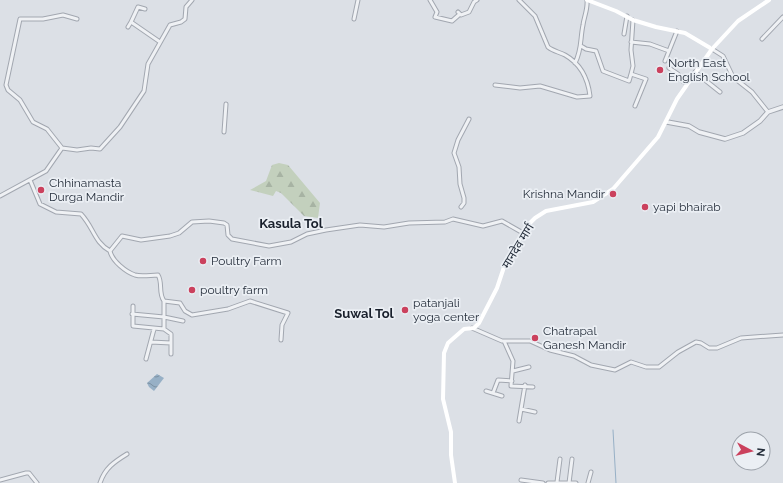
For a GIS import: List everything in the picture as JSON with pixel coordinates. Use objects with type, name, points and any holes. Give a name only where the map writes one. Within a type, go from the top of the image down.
[{"type":"main road","points":[[588,0],[633,20],[656,27],[685,33],[712,49]]},
{"type":"main road","name":"मानदेव मार्ग","points":[[455,483],[451,455],[451,432],[443,398],[444,353],[448,343],[464,329],[474,328],[479,323],[487,309],[505,264],[523,233],[535,218],[546,211],[593,202],[606,195],[613,189],[654,142],[667,122],[677,99],[712,49],[738,21],[769,0]]},
{"type":"street","points":[[77,19],[63,15],[43,20],[20,18],[6,85],[20,100],[33,122],[48,128],[62,148],[77,150],[91,148],[100,149],[105,146],[120,127],[144,91],[148,64],[170,25],[181,22],[185,19],[186,7],[192,0]]},
{"type":"street","points":[[354,19],[358,0]]},
{"type":"street","points":[[430,0],[437,12],[435,17],[452,21],[459,13],[470,12],[474,2],[477,0]]},
{"type":"street","points":[[495,85],[520,88],[540,86],[572,95],[590,96],[588,82],[583,72],[565,55],[548,47],[535,16],[519,0]]},
{"type":"street","points":[[575,63],[581,46],[588,0]]},
{"type":"street","points":[[128,27],[138,7],[145,9]]},
{"type":"street","points":[[624,34],[626,16]]},
{"type":"street","points":[[762,39],[783,17]]},
{"type":"street","points":[[581,46],[586,49],[596,50],[603,71],[629,81],[633,66],[631,42],[633,20]]},
{"type":"street","points":[[131,22],[160,42]]},
{"type":"street","points":[[665,61],[677,31]]},
{"type":"street","points":[[631,42],[650,44],[669,51]]},
{"type":"street","points":[[712,49],[723,56],[733,77],[752,92],[768,112]]},
{"type":"street","points":[[669,68],[678,74],[676,77],[687,84]]},
{"type":"street","points":[[695,72],[720,92]]},
{"type":"street","points":[[631,74],[646,79],[635,106]]},
{"type":"street","points":[[224,132],[226,104]]},
{"type":"street","points":[[667,122],[689,126],[699,132],[725,139],[743,133],[760,121],[768,112],[783,106]]},
{"type":"street","points":[[461,207],[465,200],[460,184],[459,167],[454,153],[458,140],[469,119]]},
{"type":"street","points":[[0,196],[46,171],[62,148]]},
{"type":"street","points":[[30,180],[40,204],[56,212],[81,214],[91,226],[100,246],[110,251],[112,258],[135,275],[158,275],[160,278],[161,297],[164,300],[164,330]]},
{"type":"street","points":[[110,251],[122,236],[140,240],[170,236],[177,234],[189,223],[196,221],[224,223],[227,225],[228,235],[232,239],[269,246],[291,242],[307,234],[360,225],[384,227],[409,223],[445,222],[453,219],[480,226],[502,221],[523,233]]},
{"type":"street","points":[[164,300],[180,303],[185,312],[192,315],[228,309],[250,301],[288,313],[282,325],[281,340]]},
{"type":"street","points":[[133,306],[133,326],[164,330],[171,334],[171,354]]},
{"type":"street","points":[[132,314],[164,317],[183,321]]},
{"type":"street","points":[[472,328],[504,341],[530,341],[550,350],[574,356],[591,365],[615,370],[631,362],[646,367],[659,367],[678,352],[696,342],[709,348],[717,348],[741,338],[783,335]]},
{"type":"street","points":[[146,359],[154,329]]},
{"type":"street","points":[[504,341],[512,361],[513,371],[511,386],[526,385],[533,387]]},
{"type":"street","points":[[151,342],[171,343]]},
{"type":"street","points":[[513,371],[529,367]]},
{"type":"street","points":[[493,393],[498,380],[512,381]]},
{"type":"street","points":[[519,422],[526,385]]},
{"type":"street","points":[[486,391],[502,396]]},
{"type":"street","points":[[521,409],[535,412]]},
{"type":"street","points":[[100,483],[103,473],[112,463],[127,454]]},
{"type":"street","points":[[557,482],[560,459]]},
{"type":"street","points":[[569,483],[572,459]]},
{"type":"street","points":[[588,483],[591,472]]},
{"type":"street","points":[[0,480],[26,473],[30,474],[37,483]]},
{"type":"street","points":[[521,480],[543,483]]},
{"type":"street","points":[[548,483],[576,483]]},
{"type":"green space","points":[[279,163],[288,165],[320,203],[318,218],[304,216],[281,193],[276,191],[273,196],[250,190],[266,181],[272,165]]},
{"type":"water","points":[[157,374],[164,378],[154,391],[147,383]]},
{"type":"waterway","points":[[613,430],[616,483]]},
{"type":"place","name":"North East English School","points":[[660,70]]},
{"type":"place","name":"Chhinamasta Durga Mandir","points":[[41,190]]},
{"type":"place","name":"Krishna Mandir","points":[[613,194]]},
{"type":"place","name":"yapi bhairab","points":[[645,207]]},
{"type":"place","name":"Poultry Farm","points":[[203,261]]},
{"type":"place","name":"poultry farm","points":[[192,290]]},
{"type":"place","name":"patanjali yoga center","points":[[405,310]]},
{"type":"place","name":"Chatrapal Ganesh Mandir","points":[[535,338]]},
{"type":"district","name":"Kasula Tol","points":[[291,223]]},
{"type":"district","name":"Suwal Tol","points":[[364,313]]}]
